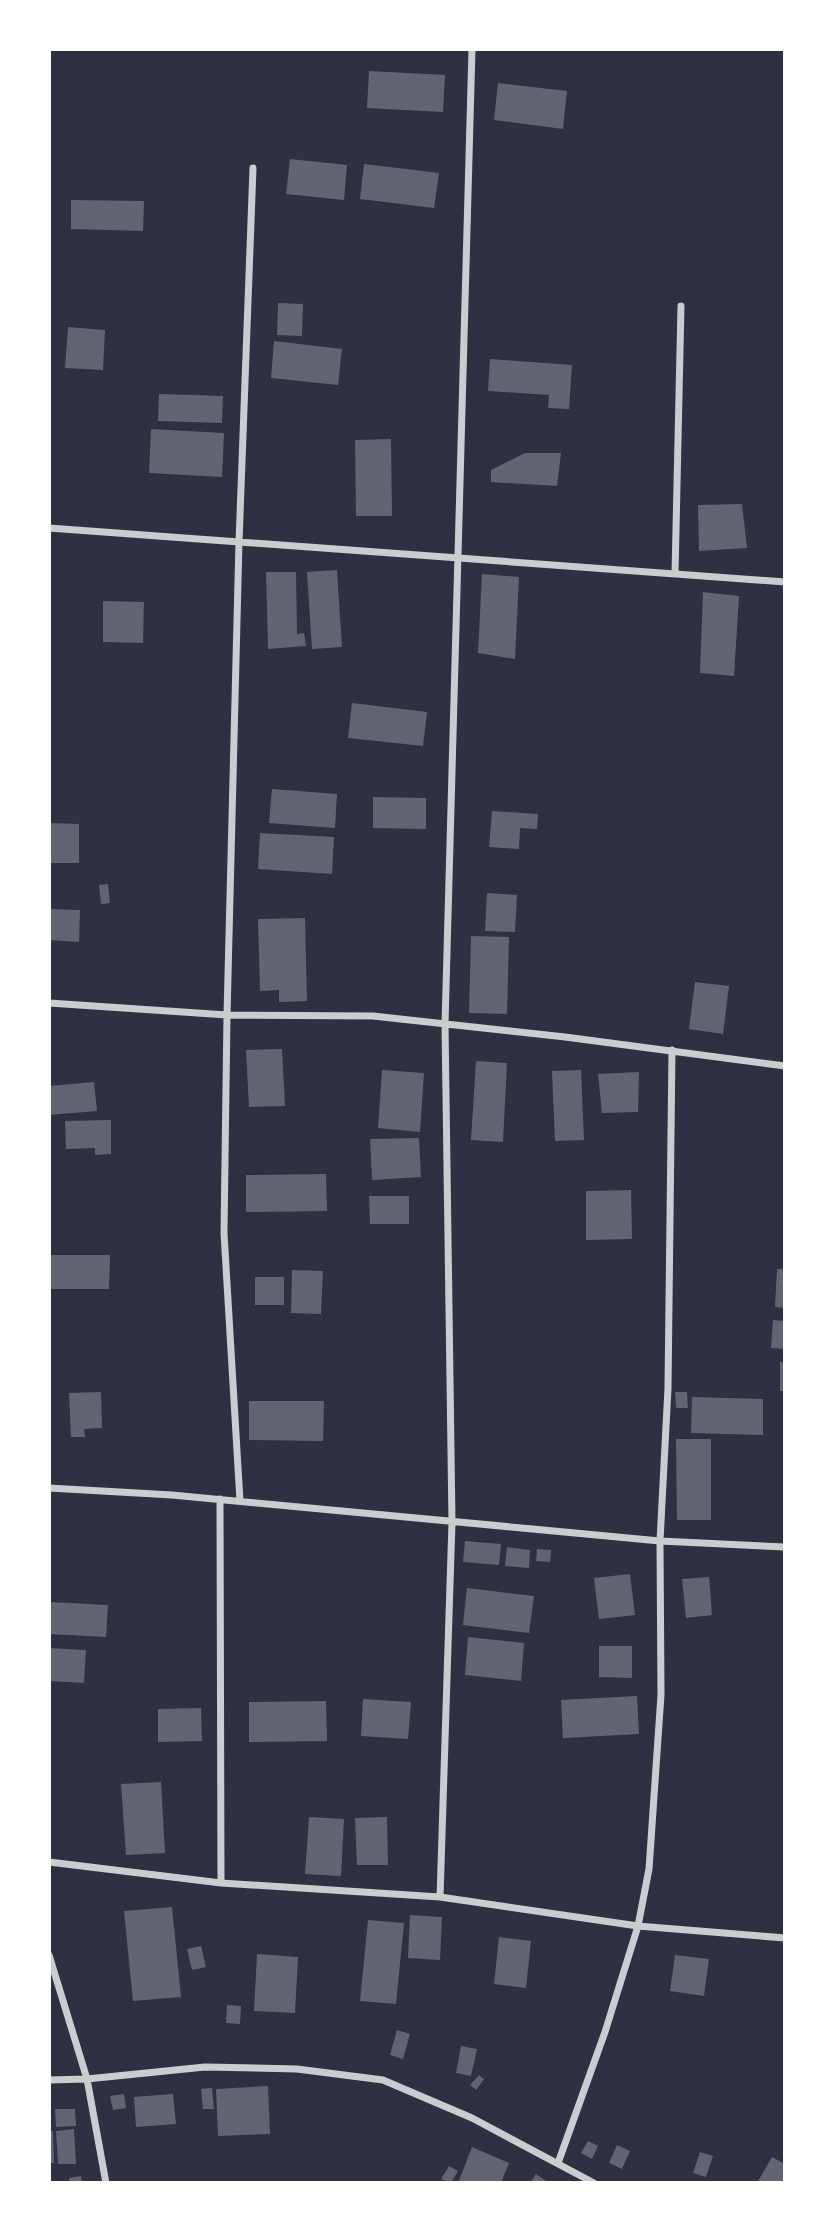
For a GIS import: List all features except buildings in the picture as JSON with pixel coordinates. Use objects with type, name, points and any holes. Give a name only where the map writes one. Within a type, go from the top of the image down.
[{"type":"street","points":[[440,1897],[452,1522],[445,1024],[472,49]]},
{"type":"street","points":[[240,1501],[225,1233],[227,1015],[239,542],[253,168]]},
{"type":"street","points":[[676,574],[681,306]]},
{"type":"street","points":[[49,528],[785,582]]},
{"type":"street","points":[[49,1003],[227,1015],[373,1016],[672,1050],[785,1066]]},
{"type":"street","points":[[558,2163],[605,2032],[638,1926],[649,1868],[661,1695],[660,1541],[668,1388],[672,1050]]},
{"type":"street","points":[[49,1488],[220,1499],[660,1541],[785,1547]]},
{"type":"street","points":[[220,1499],[221,1883]]},
{"type":"street","points":[[49,1862],[221,1883],[440,1897],[638,1926],[785,1938]]},
{"type":"street","points":[[49,1955],[87,2079],[106,2183]]},
{"type":"street","points":[[49,2080],[87,2079],[205,2067],[297,2069],[383,2080],[472,2118],[594,2183]]}]
